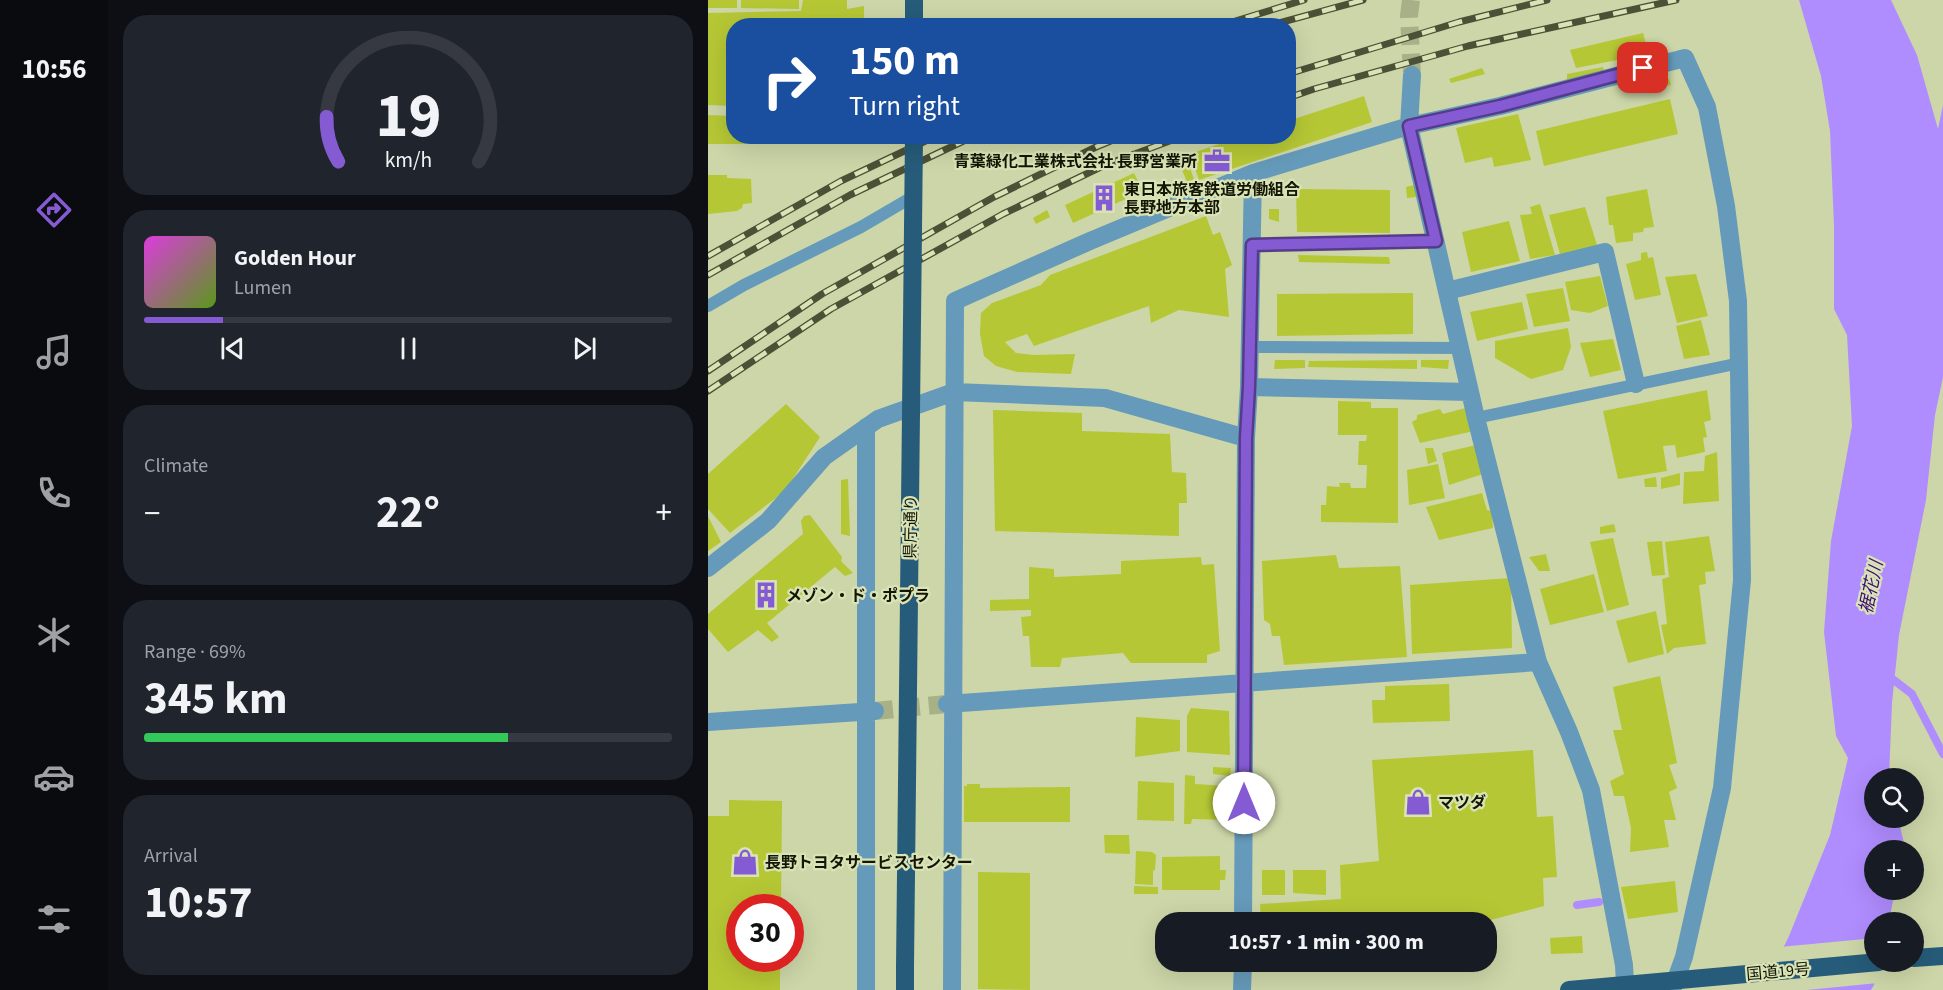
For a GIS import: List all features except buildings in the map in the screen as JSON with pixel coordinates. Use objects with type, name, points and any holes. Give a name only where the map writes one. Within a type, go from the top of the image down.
[{"type":"highway","points":[[914,0],[914,18]]},
{"type":"highway","name":"県庁通り","points":[[905,990],[914,144]]},
{"type":"highway","points":[[1924,957],[1943,956]]},
{"type":"highway","name":"国道19号","points":[[1569,990],[1625,984],[1680,982],[1864,964]]},
{"type":"street","points":[[952,990],[950,703],[955,301],[1090,241],[1253,173],[1409,126],[1500,106],[1685,58],[1707,107],[1726,206],[1738,301],[1742,580],[1722,788],[1683,957],[1680,982]]},
{"type":"street","points":[[1412,75],[1409,126],[1476,418],[1538,662],[1569,732],[1591,790],[1624,965],[1625,984]]},
{"type":"street","points":[[1243,912],[1246,438],[1253,173]]},
{"type":"street","points":[[1447,291],[1605,252],[1636,384]]},
{"type":"street","points":[[1249,387],[1470,392]]},
{"type":"street","points":[[708,568],[768,521],[825,457],[866,427],[878,420],[954,392],[1105,398],[1246,438]]},
{"type":"street","points":[[866,427],[871,712],[866,990]]},
{"type":"street","points":[[950,703],[1538,662]]},
{"type":"street","points":[[708,722],[871,712]]},
{"type":"street","points":[[1242,990],[1243,972]]},
{"type":"lane","points":[[708,306],[744,285],[861,227],[914,196]]},
{"type":"lane","points":[[1252,245],[1436,241]]},
{"type":"lane","points":[[1250,347],[1460,348]]},
{"type":"lane","points":[[1476,418],[1740,363]]},
{"type":"water","name":"裾花川","points":[[1799,0],[1891,0],[1917,55],[1938,129],[1943,105],[1943,377],[1935,415],[1926,500],[1899,635],[1892,703],[1889,768],[1864,768],[1864,828],[1900,828],[1903,840],[1864,840],[1864,900],[1893,900],[1891,912],[1864,912],[1864,972],[1877,972],[1874,985],[1871,990],[1763,990],[1789,936],[1830,835],[1848,758],[1836,736],[1824,632],[1831,541],[1852,426],[1847,335],[1834,309],[1834,226],[1830,131],[1821,76]]},
{"type":"pier","points":[[1864,939],[1864,972],[1881,972],[1878,983],[1807,990],[1760,990],[1780,947]]},
{"type":"waterway","points":[[1886,674],[1912,694],[1943,754]]},
{"type":"waterway","points":[[1577,905],[1599,902]]},
{"type":"tunnel","points":[[1411,0],[1409,16],[1412,75]]},
{"type":"tunnel","points":[[875,711],[947,704]]},
{"type":"railway","points":[[1245,18],[1304,0]]},
{"type":"railway","points":[[1296,18],[1363,0]]},
{"type":"railway","points":[[1296,72],[1459,22],[1547,0]]},
{"type":"railway","points":[[1296,95],[1468,46],[1676,0]]},
{"type":"railway","points":[[708,256],[841,181],[919,144]]},
{"type":"railway","points":[[708,275],[850,195],[957,144]]},
{"type":"railway","points":[[708,371],[822,294],[994,197],[1103,144]]},
{"type":"railway","points":[[708,391],[831,309],[1003,214],[1105,165],[1161,144]]},
{"type":"place","name":"青葉緑化工業株式会社 長野営業所","points":[[1217,161]]},
{"type":"place","name":"東日本旅客鉄道労働組合 長野地方本部","points":[[1104,198]]},
{"type":"place","name":"メゾン・ド・ポプラ","points":[[766,595]]},
{"type":"place","name":"マツダ","points":[[1418,802]]},
{"type":"place","name":"長野トヨタサービスセンター","points":[[745,862]]},
{"type":"route","points":[[1244,803],[1246,438],[1252,245],[1436,241],[1409,126],[1500,106],[1643,68]]}]
